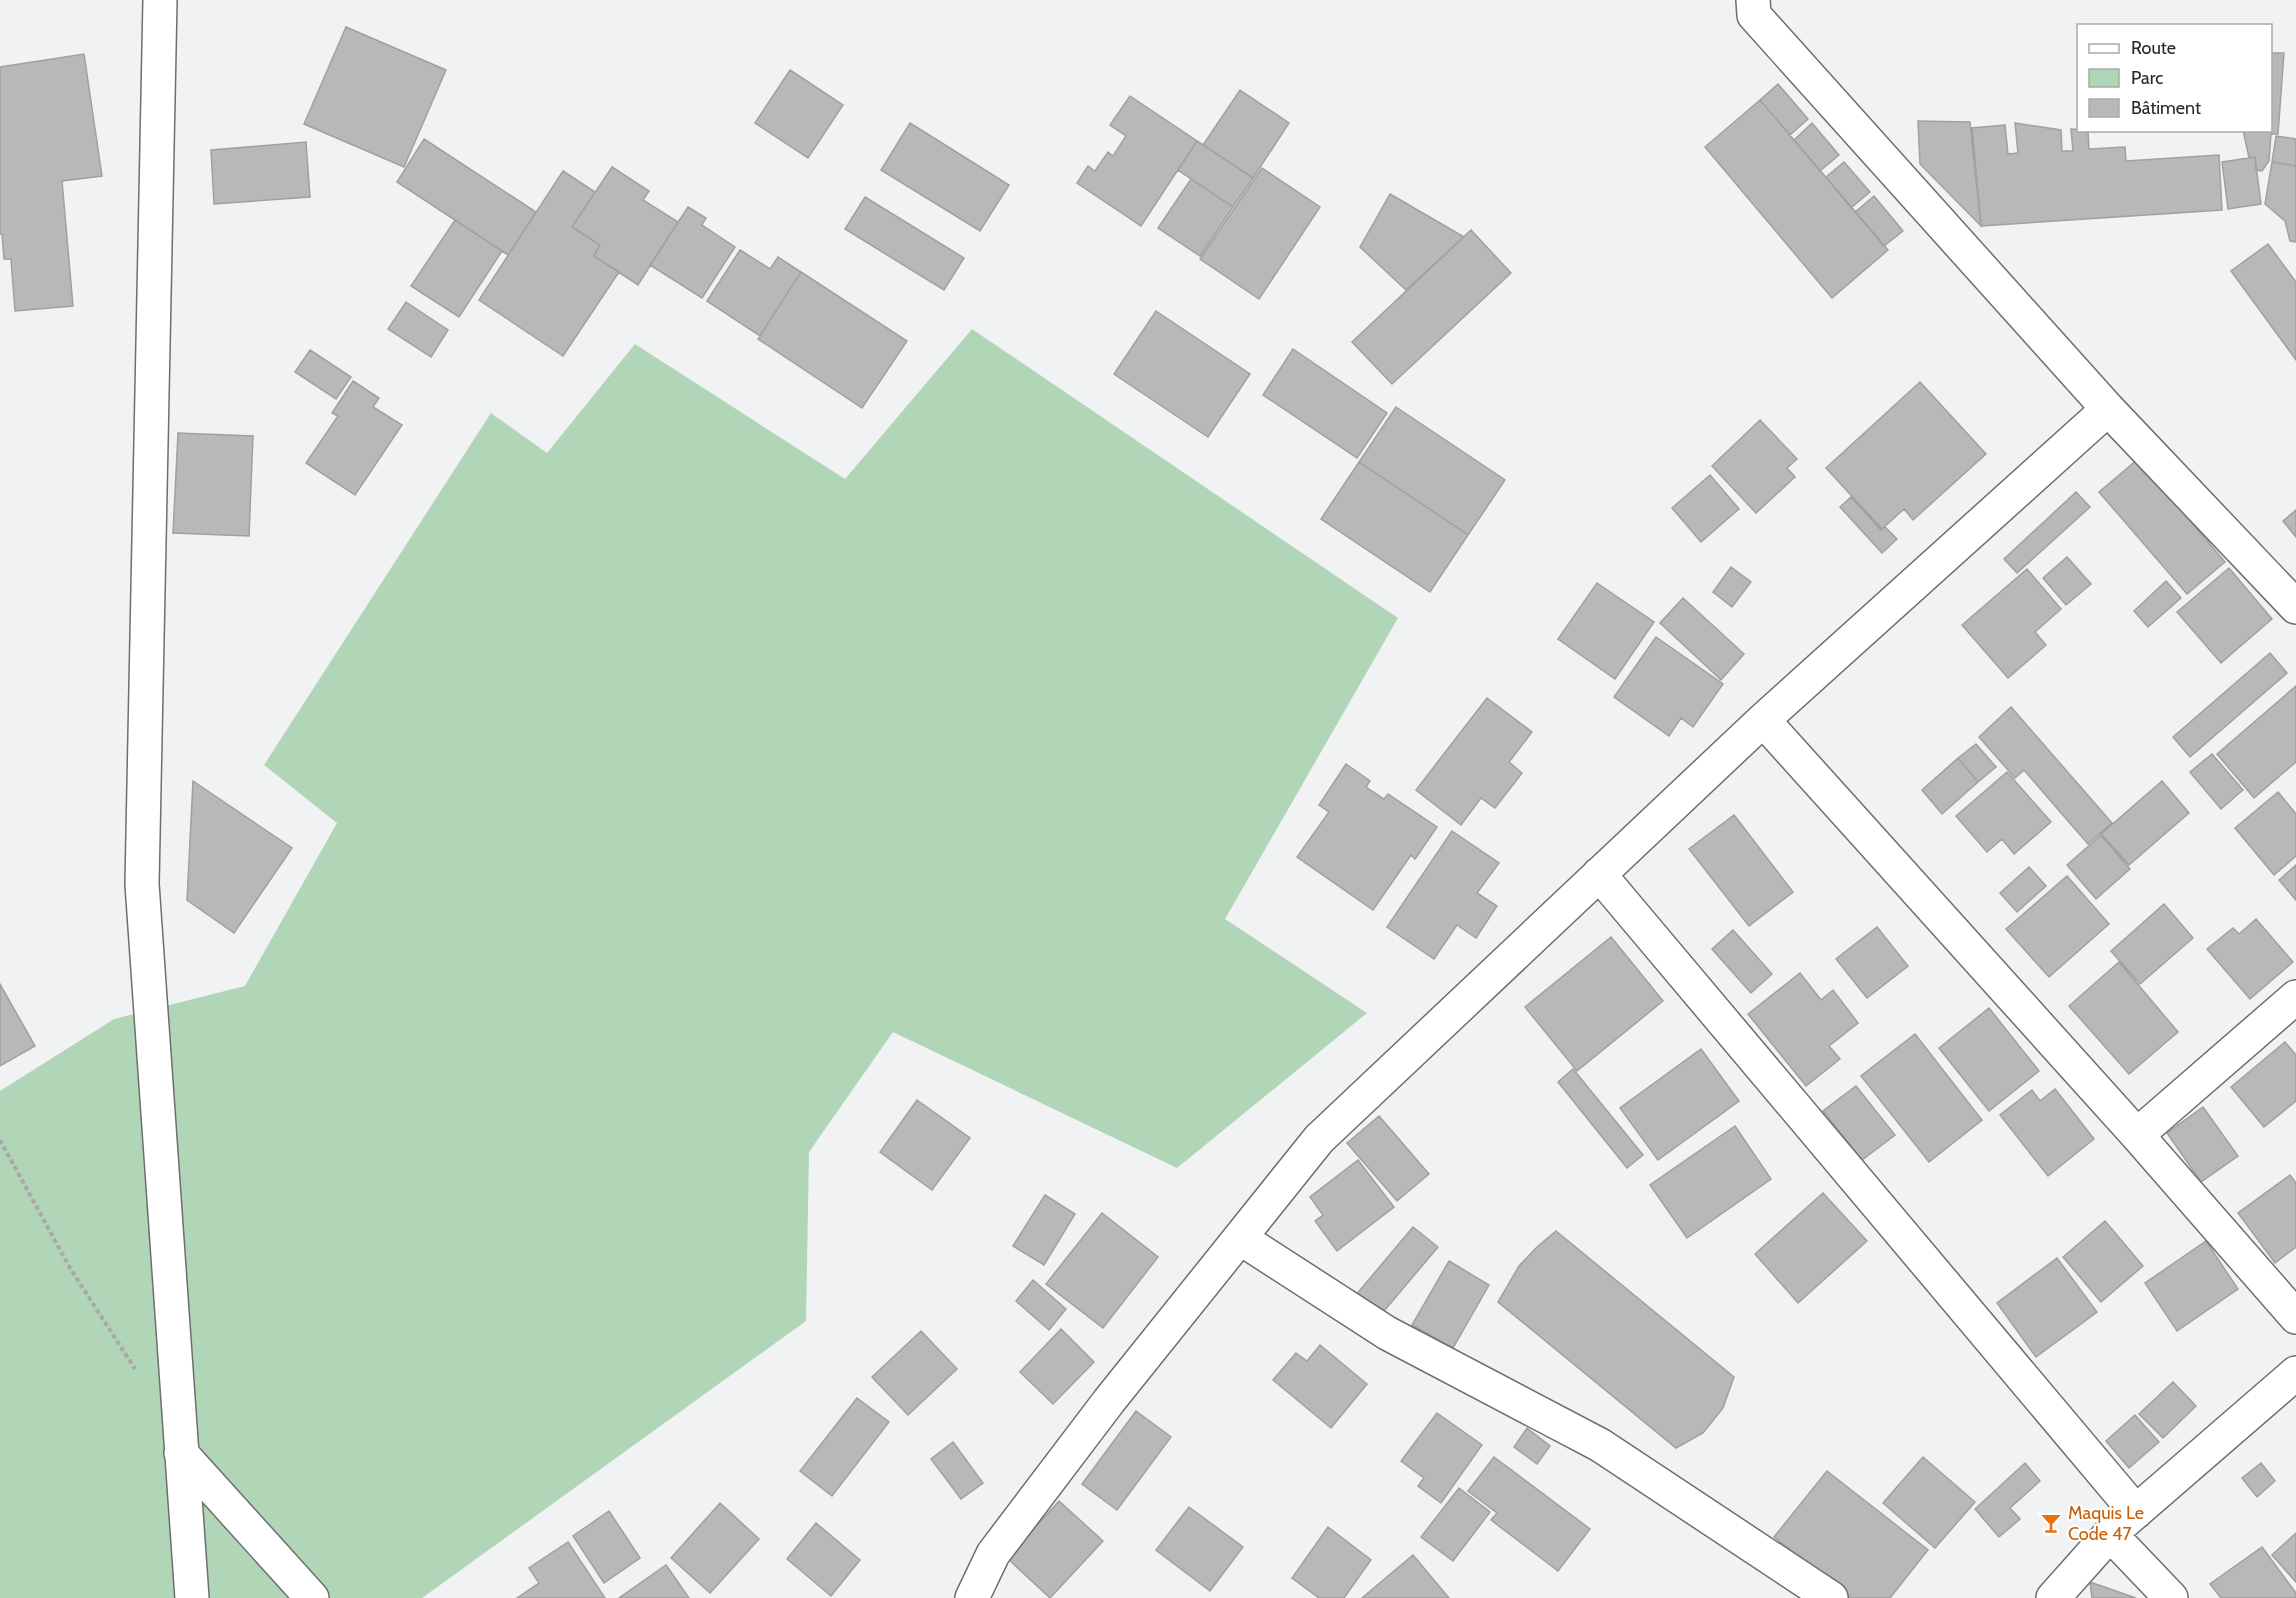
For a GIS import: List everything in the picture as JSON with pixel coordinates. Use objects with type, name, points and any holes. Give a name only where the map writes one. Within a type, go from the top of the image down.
[{"type":"street","points":[[160,0],[142,884],[192,1598]]},
{"type":"street","points":[[1753,0],[1754,15],[2108,409],[2296,607]]},
{"type":"street","points":[[972,1598],[993,1554],[1108,1401],[1319,1139],[1763,720],[2108,409]]},
{"type":"street","points":[[1763,720],[2137,1135],[2296,1317]]},
{"type":"street","points":[[1599,874],[2136,1512]]},
{"type":"street","points":[[2137,1135],[2296,997]]},
{"type":"street","points":[[1239,1238],[1387,1333],[1600,1445],[1831,1598]]},
{"type":"street","points":[[2053,1598],[2110,1534],[2296,1373]]},
{"type":"street","points":[[181,1453],[312,1598]]},
{"type":"street","points":[[2110,1534],[2171,1598]]},
{"type":"path","points":[[0,1140],[70,1269],[136,1370]]},
{"type":"green space","points":[[972,329],[1398,618],[1225,919],[1367,1013],[1177,1168],[893,1032],[809,1152],[806,1321],[422,1598],[0,1598],[0,1091],[114,1019],[245,986],[337,823],[264,765],[491,413],[547,453],[635,344],[845,479]]},
{"type":"building","points":[[346,27],[446,70],[404,167],[304,124]]},
{"type":"building","points":[[2272,53],[2284,53],[2278,134],[2271,134],[2269,161],[2262,171],[2256,170],[2255,157],[2249,158],[2243,132],[2272,132]]},
{"type":"building","points":[[84,54],[102,176],[62,181],[73,306],[15,311],[11,259],[4,259],[2,234],[0,234],[0,67]]},
{"type":"building","points":[[790,70],[843,105],[808,158],[755,123]]},
{"type":"building","points":[[1778,84],[1808,119],[1790,135],[1760,100]]},
{"type":"building","points":[[1240,90],[1289,123],[1253,178],[1203,145]]},
{"type":"building","points":[[1130,96],[1197,141],[1141,226],[1077,183],[1088,166],[1095,171],[1108,152],[1113,156],[1126,136],[1110,125]]},
{"type":"building","points":[[1760,100],[1888,250],[1832,298],[1705,147]]},
{"type":"building","points":[[1918,121],[1970,122],[1981,226],[1920,164]]},
{"type":"building","points":[[910,123],[1009,185],[980,231],[881,170]]},
{"type":"building","points":[[1812,123],[1839,155],[1820,171],[1794,140]]},
{"type":"building","points":[[2015,123],[2061,130],[2062,151],[2073,151],[2071,129],[2077,129],[2077,132],[2088,132],[2089,149],[2125,147],[2126,161],[2219,155],[2222,210],[1981,226],[1972,128],[2005,125],[2008,154],[2018,153]]},
{"type":"building","points":[[2276,136],[2296,139],[2296,166],[2272,162]]},
{"type":"building","points":[[424,139],[536,212],[508,255],[397,182]]},
{"type":"building","points":[[1197,141],[1253,178],[1233,207],[1178,170]]},
{"type":"building","points":[[306,142],[310,197],[214,204],[211,150]]},
{"type":"building","points":[[2255,157],[2261,204],[2228,209],[2222,162]]},
{"type":"building","points":[[1844,162],[1870,192],[1851,208],[1826,177]]},
{"type":"building","points":[[2272,162],[2296,166],[2296,242],[2290,241],[2285,221],[2265,204]]},
{"type":"building","points":[[612,167],[649,191],[643,200],[678,222],[638,285],[594,256],[600,245],[572,227]]},
{"type":"building","points":[[1262,168],[1320,207],[1259,299],[1200,259]]},
{"type":"building","points":[[563,171],[595,192],[572,227],[600,245],[594,256],[619,272],[563,356],[479,300]]},
{"type":"building","points":[[1191,179],[1233,207],[1200,256],[1158,228]]},
{"type":"building","points":[[1390,194],[1464,237],[1406,290],[1360,247]]},
{"type":"building","points":[[1874,196],[1903,231],[1884,246],[1855,212]]},
{"type":"building","points":[[865,197],[964,258],[944,290],[845,229]]},
{"type":"building","points":[[688,207],[706,218],[702,225],[735,247],[702,298],[650,265]]},
{"type":"building","points":[[455,220],[502,251],[459,317],[411,286]]},
{"type":"building","points":[[1471,230],[1511,273],[1392,384],[1352,342]]},
{"type":"building","points":[[2268,244],[2296,282],[2296,360],[2231,271]]},
{"type":"building","points":[[740,250],[770,269],[778,257],[801,272],[760,336],[707,301]]},
{"type":"building","points":[[801,272],[907,341],[862,408],[758,339]]},
{"type":"building","points":[[406,302],[448,330],[431,357],[388,329]]},
{"type":"building","points":[[1156,311],[1250,374],[1208,437],[1114,374]]},
{"type":"building","points":[[1293,349],[1387,413],[1357,458],[1263,395]]},
{"type":"building","points":[[310,350],[351,377],[336,399],[295,372]]},
{"type":"building","points":[[353,381],[379,398],[373,407],[402,425],[355,495],[306,463],[338,416],[332,413]]},
{"type":"building","points":[[1920,382],[1986,454],[1913,520],[1904,509],[1882,529],[1826,468]]},
{"type":"building","points":[[1396,407],[1505,480],[1468,535],[1359,462]]},
{"type":"building","points":[[1760,420],[1797,459],[1787,468],[1795,477],[1756,513],[1712,466]]},
{"type":"building","points":[[178,433],[253,436],[249,536],[173,533]]},
{"type":"building","points":[[2138,459],[2225,562],[2187,594],[2099,492]]},
{"type":"building","points":[[1359,462],[1468,535],[1430,592],[1321,519]]},
{"type":"building","points":[[1710,475],[1739,509],[1701,542],[1672,508]]},
{"type":"building","points":[[2076,492],[2090,507],[2017,573],[2004,559]]},
{"type":"building","points":[[1851,497],[1881,530],[1885,527],[1897,539],[1882,553],[1840,507]]},
{"type":"building","points":[[2296,510],[2296,537],[2283,521]]},
{"type":"building","points":[[2067,557],[2091,584],[2066,605],[2043,578]]},
{"type":"building","points":[[1731,567],[1751,582],[1732,607],[1713,592]]},
{"type":"building","points":[[2229,568],[2272,619],[2221,663],[2177,612]]},
{"type":"building","points":[[2027,569],[2061,609],[2035,632],[2046,645],[2008,678],[1962,625]]},
{"type":"building","points":[[2166,581],[2181,598],[2148,627],[2134,611]]},
{"type":"building","points":[[1597,583],[1654,622],[1615,679],[1558,639]]},
{"type":"building","points":[[1683,598],[1744,654],[1721,680],[1660,623]]},
{"type":"building","points":[[1656,637],[1723,684],[1693,727],[1681,718],[1669,736],[1614,697]]},
{"type":"building","points":[[2270,653],[2287,673],[2190,757],[2173,737]]},
{"type":"building","points":[[2296,686],[2296,762],[2254,798],[2217,754]]},
{"type":"building","points":[[1487,698],[1532,732],[1509,762],[1522,773],[1495,808],[1481,798],[1461,825],[1416,790]]},
{"type":"building","points":[[2011,707],[2112,823],[2088,844],[2024,770],[2015,778],[1979,737]]},
{"type":"building","points":[[1976,744],[1996,767],[1978,782],[1958,758]]},
{"type":"building","points":[[2212,754],[2243,790],[2221,809],[2190,772]]},
{"type":"building","points":[[1958,758],[1978,782],[1942,814],[1922,790]]},
{"type":"building","points":[[1346,764],[1370,781],[1366,787],[1384,799],[1388,794],[1437,827],[1415,859],[1411,855],[1373,910],[1297,857],[1329,812],[1319,805]]},
{"type":"building","points":[[2007,772],[2051,822],[2014,854],[2002,839],[1987,852],[1956,816]]},
{"type":"building","points":[[193,781],[292,848],[234,933],[187,900]]},
{"type":"building","points":[[2162,781],[2189,813],[2129,865],[2101,834]]},
{"type":"building","points":[[2278,792],[2296,814],[2296,856],[2274,875],[2235,828]]},
{"type":"building","points":[[1734,815],[1793,892],[1749,926],[1689,849]]},
{"type":"building","points":[[1452,831],[1499,863],[1477,893],[1497,906],[1476,938],[1457,925],[1434,959],[1387,927]]},
{"type":"building","points":[[2101,835],[2130,869],[2096,899],[2067,865]]},
{"type":"building","points":[[2296,865],[2296,900],[2279,880]]},
{"type":"building","points":[[2029,867],[2046,886],[2017,912],[2000,893]]},
{"type":"building","points":[[2067,876],[2109,924],[2049,977],[2006,929]]},
{"type":"building","points":[[2164,904],[2193,938],[2140,984],[2111,951]]},
{"type":"building","points":[[2256,919],[2293,962],[2250,999],[2207,949],[2233,928],[2239,934]]},
{"type":"building","points":[[1877,927],[1908,966],[1867,998],[1836,959]]},
{"type":"building","points":[[1733,930],[1772,974],[1751,993],[1712,949]]},
{"type":"building","points":[[1611,937],[1663,1001],[1577,1071],[1525,1007]]},
{"type":"building","points":[[2119,962],[2178,1032],[2129,1074],[2069,1006]]},
{"type":"building","points":[[1800,973],[1821,1000],[1833,990],[1858,1023],[1829,1046],[1840,1059],[1806,1086],[1748,1014]]},
{"type":"building","points":[[0,984],[35,1046],[0,1066]]},
{"type":"building","points":[[1989,1008],[2039,1071],[1989,1111],[1939,1048]]},
{"type":"building","points":[[1915,1034],[1982,1120],[1929,1162],[1861,1076]]},
{"type":"building","points":[[2285,1042],[2296,1055],[2296,1101],[2264,1127],[2231,1087]]},
{"type":"building","points":[[1701,1049],[1739,1101],[1658,1160],[1620,1108]]},
{"type":"building","points":[[1573,1069],[1643,1155],[1627,1168],[1558,1082]]},
{"type":"building","points":[[1856,1086],[1895,1135],[1862,1160],[1823,1111]]},
{"type":"building","points":[[2055,1089],[2094,1139],[2048,1176],[2000,1115],[2032,1090],[2040,1101]]},
{"type":"building","points":[[917,1100],[970,1138],[932,1190],[880,1152]]},
{"type":"building","points":[[2203,1107],[2238,1156],[2201,1182],[2167,1133]]},
{"type":"building","points":[[1379,1116],[1429,1174],[1397,1201],[1347,1143]]},
{"type":"building","points":[[1735,1126],[1771,1179],[1687,1238],[1650,1185]]},
{"type":"building","points":[[1358,1160],[1394,1207],[1337,1251],[1315,1221],[1323,1215],[1310,1197]]},
{"type":"building","points":[[2290,1175],[2296,1183],[2296,1247],[2275,1263],[2238,1213]]},
{"type":"building","points":[[1823,1193],[1867,1241],[1798,1303],[1755,1254]]},
{"type":"building","points":[[1045,1195],[1075,1214],[1044,1265],[1013,1246]]},
{"type":"building","points":[[1102,1213],[1158,1257],[1103,1328],[1046,1284]]},
{"type":"building","points":[[2105,1221],[2143,1266],[2101,1302],[2063,1257]]},
{"type":"building","points":[[1413,1227],[1438,1247],[1374,1323],[1350,1302]]},
{"type":"building","points":[[1556,1231],[1734,1377],[1723,1408],[1703,1433],[1676,1448],[1498,1302],[1519,1266]]},
{"type":"building","points":[[2206,1241],[2238,1289],[2177,1331],[2145,1283]]},
{"type":"building","points":[[2057,1258],[2097,1312],[2036,1357],[1997,1303]]},
{"type":"building","points":[[1449,1261],[1489,1285],[1453,1348],[1412,1325]]},
{"type":"building","points":[[1033,1280],[1066,1309],[1049,1330],[1016,1301]]},
{"type":"building","points":[[1061,1329],[1094,1362],[1053,1404],[1020,1372]]},
{"type":"building","points":[[921,1331],[957,1369],[908,1415],[872,1377]]},
{"type":"building","points":[[1320,1345],[1367,1384],[1331,1428],[1273,1380],[1296,1353],[1307,1361]]},
{"type":"building","points":[[2173,1382],[2196,1406],[2163,1438],[2139,1414]]},
{"type":"building","points":[[857,1398],[889,1422],[832,1496],[800,1471]]},
{"type":"building","points":[[1136,1411],[1171,1437],[1117,1510],[1082,1484]]},
{"type":"building","points":[[1437,1413],[1482,1445],[1441,1503],[1418,1486],[1424,1478],[1401,1461]]},
{"type":"building","points":[[2135,1415],[2159,1442],[2129,1468],[2106,1441]]},
{"type":"building","points":[[1527,1428],[1550,1446],[1537,1464],[1514,1447]]},
{"type":"building","points":[[953,1442],[983,1483],[961,1499],[931,1459]]},
{"type":"building","points":[[1494,1457],[1590,1529],[1558,1571],[1491,1520],[1497,1513],[1468,1491]]},
{"type":"building","points":[[1923,1457],[1975,1502],[1935,1548],[1883,1503]]},
{"type":"building","points":[[2025,1463],[2040,1481],[2010,1508],[2020,1519],[1999,1537],[1975,1509]]},
{"type":"building","points":[[2261,1463],[2275,1481],[2257,1497],[2242,1478]]},
{"type":"building","points":[[1827,1471],[1928,1550],[1890,1598],[1851,1598],[1774,1537]]},
{"type":"building","points":[[1459,1488],[1490,1512],[1453,1561],[1421,1537]]},
{"type":"building","points":[[1059,1501],[1103,1541],[1050,1598],[1007,1558]]},
{"type":"building","points":[[720,1503],[759,1539],[710,1593],[671,1558]]},
{"type":"building","points":[[1189,1507],[1243,1547],[1210,1591],[1156,1550]]},
{"type":"building","points":[[609,1511],[640,1558],[604,1583],[573,1536]]},
{"type":"building","points":[[816,1523],[860,1560],[831,1596],[787,1559]]},
{"type":"building","points":[[1328,1527],[1371,1560],[1344,1598],[1319,1598],[1292,1578]]},
{"type":"building","points":[[2296,1533],[2296,1582],[2272,1555]]},
{"type":"building","points":[[568,1542],[605,1598],[517,1598],[539,1583],[529,1568]]},
{"type":"building","points":[[2262,1547],[2296,1593],[2296,1598],[2221,1598],[2210,1584]]},
{"type":"building","points":[[1413,1555],[1449,1598],[1362,1598]]},
{"type":"building","points":[[666,1565],[689,1598],[619,1598]]},
{"type":"building","points":[[2090,1582],[2136,1598],[2092,1598]]},
{"type":"place","name":"Maquis Le Code 47","points":[[2051,1523]]}]
